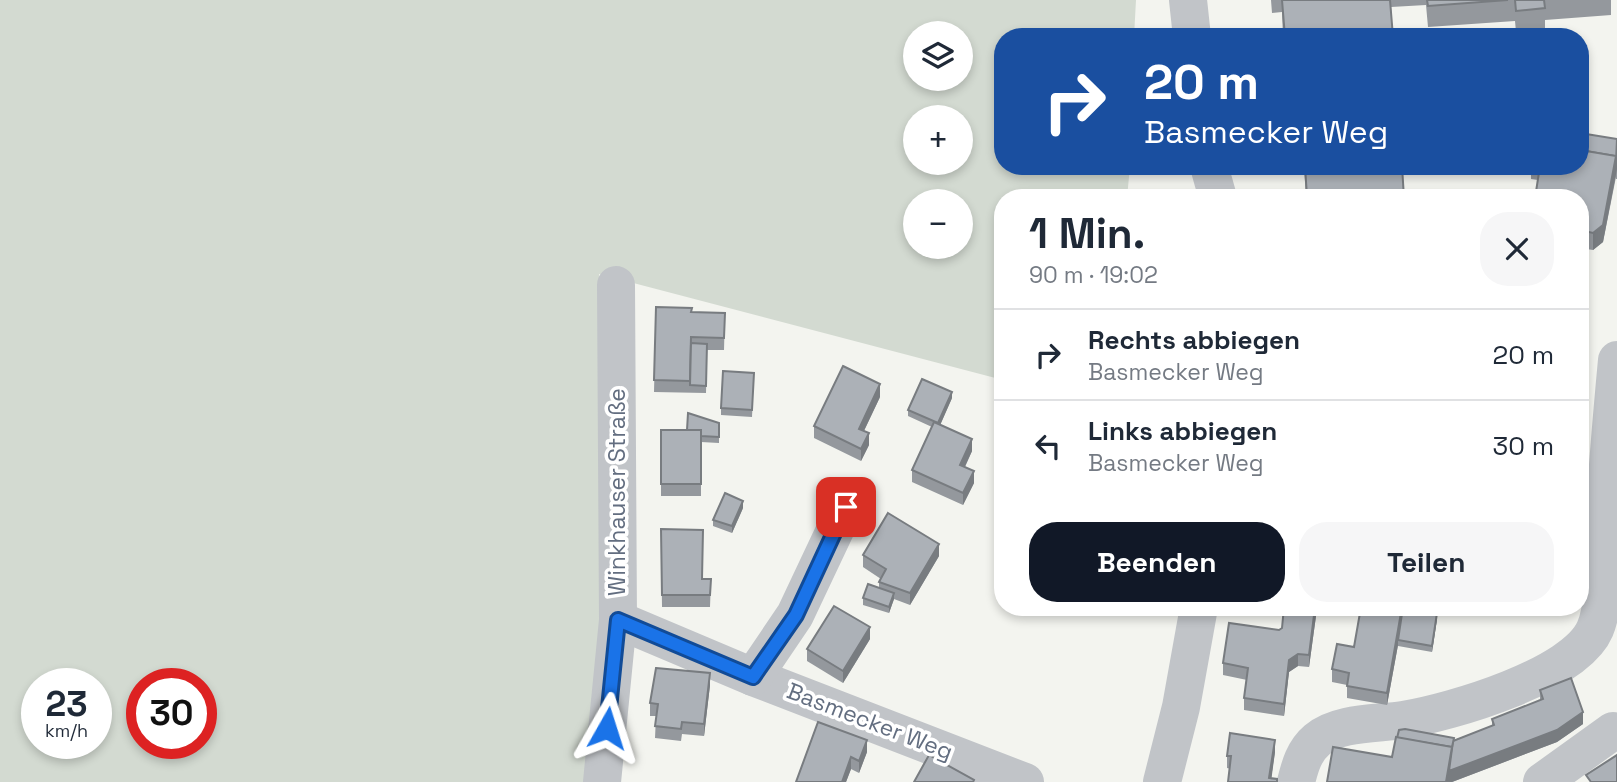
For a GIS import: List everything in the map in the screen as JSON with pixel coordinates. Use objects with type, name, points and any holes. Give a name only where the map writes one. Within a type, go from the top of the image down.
[{"type":"street","points":[[1188,0],[1191,28]]},
{"type":"street","name":"Winkhauser Straße","points":[[602,782],[618,620],[616,285]]},
{"type":"street","points":[[1296,782],[1301,763],[1309,748],[1328,733],[1434,714],[1467,704],[1553,669],[1587,642],[1600,615],[1606,482],[1617,360]]},
{"type":"street","name":"Basmecker Weg","points":[[753,677],[796,615],[846,507]]},
{"type":"street","points":[[1162,782],[1181,706],[1197,616]]},
{"type":"street","name":"Basmecker Weg","points":[[618,620],[753,677],[1025,782]]},
{"type":"street","points":[[1542,782],[1613,731]]},
{"type":"shaded area","points":[[0,0],[1136,0],[1134,28],[994,28],[994,175],[1129,175],[1128,189],[994,189],[994,378],[599,274],[602,620],[584,782],[0,782]]},
{"type":"building","points":[[1282,0],[1390,0],[1392,28],[1284,28]]},
{"type":"building","points":[[1427,0],[1508,0],[1428,6]]},
{"type":"building","points":[[1515,0],[1544,0],[1545,8],[1516,11]]},
{"type":"building","points":[[1589,134],[1617,139],[1616,161],[1616,156],[1589,152]]},
{"type":"building","points":[[1589,152],[1616,156],[1603,225],[1593,233],[1589,232],[1589,189],[1536,189],[1539,175],[1589,175]]},
{"type":"building","points":[[1306,175],[1403,175],[1403,189],[1306,189]]},
{"type":"building","points":[[656,307],[692,308],[691,312],[725,313],[724,338],[691,337],[690,381],[654,380]]},
{"type":"building","points":[[691,343],[707,344],[706,386],[690,385]]},
{"type":"building","points":[[843,366],[880,384],[859,429],[869,433],[861,449],[814,426]]},
{"type":"building","points":[[723,371],[754,373],[752,410],[721,408]]},
{"type":"building","points":[[922,379],[952,392],[938,423],[908,410]]},
{"type":"building","points":[[688,413],[719,423],[719,437],[701,436],[701,430],[687,430]]},
{"type":"building","points":[[934,422],[972,439],[960,465],[974,471],[963,493],[912,470]]},
{"type":"building","points":[[661,430],[701,430],[701,484],[661,484]]},
{"type":"building","points":[[725,493],[743,501],[732,526],[713,520]]},
{"type":"building","points":[[888,513],[939,544],[910,593],[879,582],[886,569],[863,555]]},
{"type":"building","points":[[661,529],[703,530],[702,579],[711,579],[710,595],[662,595]]},
{"type":"building","points":[[868,584],[894,593],[889,607],[863,598]]},
{"type":"building","points":[[834,606],[870,627],[843,671],[807,649]]},
{"type":"building","points":[[1283,616],[1314,616],[1309,655],[1298,654],[1289,660],[1284,704],[1244,698],[1248,668],[1223,663],[1229,623],[1279,630],[1282,628]]},
{"type":"building","points":[[1359,616],[1400,616],[1387,693],[1347,686],[1349,673],[1332,669],[1337,644],[1354,647]]},
{"type":"building","points":[[1402,616],[1437,616],[1432,646],[1398,640]]},
{"type":"building","points":[[656,668],[710,673],[704,724],[682,722],[681,729],[655,726],[658,704],[650,703]]},
{"type":"building","points":[[1571,678],[1583,712],[1557,730],[1449,771],[1453,741],[1494,725],[1492,719],[1543,699],[1540,690]]},
{"type":"building","points":[[818,722],[867,740],[859,761],[851,757],[842,782],[796,782]]},
{"type":"building","points":[[1399,730],[1454,738],[1452,747],[1397,738]]},
{"type":"building","points":[[1230,733],[1275,740],[1269,778],[1277,779],[1277,782],[1228,782]]},
{"type":"building","points":[[1396,737],[1452,747],[1446,782],[1327,782],[1333,747],[1392,757]]},
{"type":"building","points":[[929,755],[974,780],[973,782],[914,782]]},
{"type":"building","points":[[1617,755],[1617,782],[1591,782],[1586,775]]},
{"type":"route","points":[[607,728],[618,620],[753,677],[796,615],[846,507]]}]
